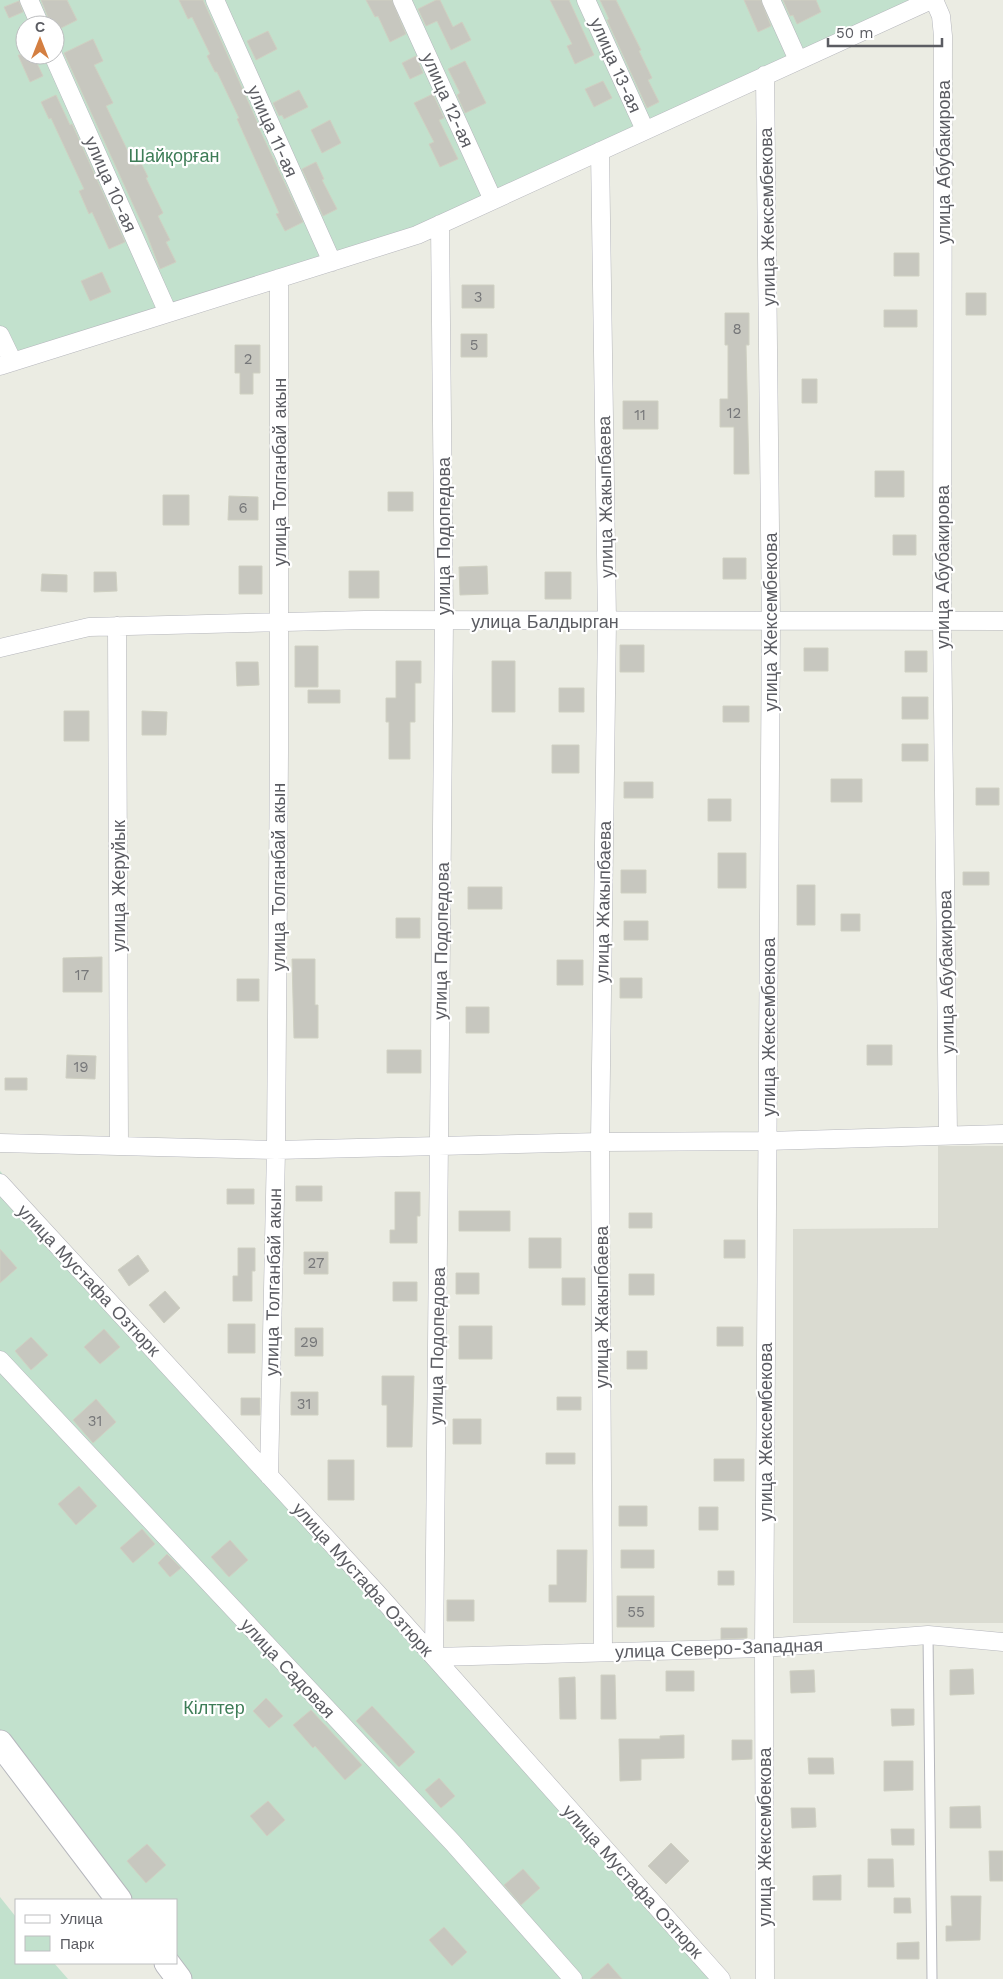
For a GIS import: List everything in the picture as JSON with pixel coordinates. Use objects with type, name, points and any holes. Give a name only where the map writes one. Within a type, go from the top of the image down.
[{"type":"street","points":[[29,0],[36,15]]},
{"type":"street","name":"улица 11-ая","points":[[215,0],[332,262]]},
{"type":"street","name":"улица 12-ая","points":[[402,0],[493,200]]},
{"type":"street","name":"улица 13-ая","points":[[586,0],[645,130]]},
{"type":"street","points":[[771,0],[798,60]]},
{"type":"street","points":[[0,334],[6,364],[417,235],[933,0]]},
{"type":"street","name":"улица Абубакирова","points":[[933,0],[941,16],[944,36],[942,621],[948,1135]]},
{"type":"street","name":"улица 10-ая","points":[[57,65],[168,313]]},
{"type":"street","name":"улица Жексембекова","points":[[765,75],[771,621],[764,1648],[765,1979]]},
{"type":"street","name":"улица Жакыпбаева","points":[[600,151],[607,621],[600,1142],[603,1652]]},
{"type":"street","name":"улица Подопедова","points":[[434,1657],[444,620],[440,224]]},
{"type":"street","name":"улица Толганбай акын","points":[[269,1476],[276,1150],[279,278]]},
{"type":"street","name":"улица Балдырган","points":[[0,648],[89,627],[117,626],[444,620],[1003,622]]},
{"type":"street","name":"улица Жеруйык","points":[[117,626],[119,1146]]},
{"type":"street","points":[[0,1143],[276,1150],[600,1142],[767,1141],[1003,1134]]},
{"type":"street","name":"улица Мустафа Озтюрк","points":[[0,1183],[434,1657],[720,1979]]},
{"type":"street","name":"улица Садовая","points":[[0,1360],[446,1836],[573,1979]]},
{"type":"street","name":"улица Северо-Западная","points":[[434,1657],[764,1648],[928,1635],[1003,1642]]},
{"type":"street","points":[[0,1743],[118,1899]]},
{"type":"street","points":[[168,1964],[179,1979]]},
{"type":"lane","points":[[928,1635],[932,1979]]},
{"type":"shaded area","points":[[938,1146],[1003,1146],[1003,1623],[793,1623],[793,1229],[938,1228]]},
{"type":"green space","name":"Шайқорған","points":[[0,0],[925,0],[431,239],[0,369]]},
{"type":"green space","name":"Кілттер","points":[[0,1171],[710,1979],[184,1979],[176,1964],[178,1899],[120,1899],[0,1749]]},
{"type":"green space","points":[[0,1897],[15,1916],[15,1964],[55,1964],[68,1979],[0,1979]]},
{"type":"building","points":[[41,0],[67,0],[77,20],[65,26],[65,15],[47,15]]},
{"type":"building","points":[[179,0],[203,0],[258,126],[303,222],[285,231],[276,214],[279,213],[237,119],[239,118],[217,72],[215,72],[207,56],[210,54],[192,17],[188,19]]},
{"type":"building","points":[[366,0],[392,0],[406,34],[390,42],[378,16],[375,17]]},
{"type":"building","points":[[436,0],[440,0],[453,27],[462,22],[471,40],[451,50],[437,21],[426,26],[418,9]]},
{"type":"building","points":[[550,0],[569,0],[594,55],[575,64],[567,46],[572,44]]},
{"type":"building","points":[[600,0],[616,0],[641,50],[639,51],[652,78],[648,80],[659,102],[647,108],[607,20],[609,19]]},
{"type":"building","points":[[744,0],[761,0],[771,26],[758,32]]},
{"type":"building","points":[[783,0],[816,0],[821,12],[797,24],[793,15],[790,16]]},
{"type":"building","points":[[19,1],[23,12],[9,18],[4,7]]},
{"type":"building","points":[[268,31],[277,49],[256,60],[247,41]]},
{"type":"building","points":[[93,39],[103,61],[94,65],[113,103],[106,106],[135,166],[141,163],[148,177],[146,178],[163,213],[158,216],[170,240],[166,242],[176,262],[160,269],[147,235],[65,53]]},
{"type":"building","points":[[416,56],[423,73],[410,79],[402,63]]},
{"type":"building","points":[[465,61],[486,103],[465,113],[457,95],[460,93],[448,69]]},
{"type":"building","points":[[22,65],[38,65],[43,76],[30,82]]},
{"type":"building","points":[[603,81],[612,98],[594,107],[585,89]]},
{"type":"building","points":[[299,90],[308,107],[284,119],[282,115],[279,116],[273,103]]},
{"type":"building","points":[[433,94],[444,118],[439,120],[458,159],[440,167],[429,144],[434,142],[414,103]]},
{"type":"building","points":[[56,95],[70,125],[72,124],[125,242],[109,249],[92,212],[89,214],[79,191],[84,189],[51,118],[49,119],[41,102]]},
{"type":"building","points":[[330,120],[341,143],[322,153],[311,130]]},
{"type":"building","points":[[316,162],[324,179],[322,180],[337,209],[323,216],[302,169]]},
{"type":"building","points":[[894,253],[919,253],[919,276],[894,276]]},
{"type":"building","points":[[102,272],[111,292],[90,301],[81,281]]},
{"type":"building","points":[[462,285],[494,285],[494,308],[462,308]]},
{"type":"building","points":[[966,293],[986,293],[986,315],[966,315]]},
{"type":"building","points":[[884,310],[917,310],[917,327],[884,327]]},
{"type":"building","points":[[725,313],[749,313],[749,345],[746,345],[749,474],[734,474],[734,427],[720,427],[720,399],[728,399],[728,345],[725,345]]},
{"type":"building","points":[[461,334],[487,334],[487,357],[461,357]]},
{"type":"building","points":[[235,345],[260,345],[260,373],[253,373],[253,394],[240,394],[240,373],[235,373]]},
{"type":"building","points":[[802,379],[817,379],[817,403],[802,403]]},
{"type":"building","points":[[623,401],[658,401],[658,429],[623,429]]},
{"type":"building","points":[[875,471],[904,471],[904,497],[875,497]]},
{"type":"building","points":[[388,492],[413,492],[413,511],[388,511]]},
{"type":"building","points":[[163,495],[189,495],[189,525],[163,525]]},
{"type":"building","points":[[229,496],[258,497],[258,520],[228,520]]},
{"type":"building","points":[[893,535],[916,535],[916,555],[893,555]]},
{"type":"building","points":[[723,558],[746,558],[746,579],[723,579]]},
{"type":"building","points":[[239,566],[262,566],[262,594],[239,594]]},
{"type":"building","points":[[487,566],[488,594],[460,595],[459,567]]},
{"type":"building","points":[[349,571],[379,571],[379,598],[349,598]]},
{"type":"building","points":[[94,572],[116,572],[117,591],[94,592]]},
{"type":"building","points":[[545,572],[571,572],[571,599],[545,599]]},
{"type":"building","points":[[42,574],[67,575],[67,592],[41,591]]},
{"type":"building","points":[[620,645],[644,645],[644,672],[620,672]]},
{"type":"building","points":[[295,646],[318,646],[318,687],[295,687]]},
{"type":"building","points":[[804,648],[828,648],[828,671],[804,671]]},
{"type":"building","points":[[905,651],[927,651],[927,672],[905,672]]},
{"type":"building","points":[[396,661],[421,661],[421,683],[415,683],[415,722],[410,722],[410,759],[389,759],[389,722],[386,722],[386,698],[396,698]]},
{"type":"building","points":[[492,661],[515,661],[515,712],[492,712]]},
{"type":"building","points":[[236,662],[258,662],[259,685],[237,686]]},
{"type":"building","points":[[559,688],[584,688],[584,712],[559,712]]},
{"type":"building","points":[[308,690],[340,690],[340,703],[308,703]]},
{"type":"building","points":[[902,697],[928,697],[928,719],[902,719]]},
{"type":"building","points":[[723,706],[749,706],[749,722],[723,722]]},
{"type":"building","points":[[64,711],[89,711],[89,741],[64,741]]},
{"type":"building","points":[[142,711],[167,712],[166,735],[142,735]]},
{"type":"building","points":[[902,744],[928,744],[928,761],[902,761]]},
{"type":"building","points":[[552,745],[579,745],[579,773],[552,773]]},
{"type":"building","points":[[831,779],[862,779],[862,802],[831,802]]},
{"type":"building","points":[[624,782],[653,782],[653,798],[624,798]]},
{"type":"building","points":[[976,788],[999,788],[999,805],[976,805]]},
{"type":"building","points":[[708,799],[731,799],[731,821],[708,821]]},
{"type":"building","points":[[718,853],[746,853],[746,888],[718,888]]},
{"type":"building","points":[[621,870],[646,870],[646,893],[621,893]]},
{"type":"building","points":[[963,872],[989,872],[989,885],[963,885]]},
{"type":"building","points":[[797,885],[815,885],[815,925],[797,925]]},
{"type":"building","points":[[468,887],[502,887],[502,909],[468,909]]},
{"type":"building","points":[[841,914],[860,914],[860,931],[841,931]]},
{"type":"building","points":[[396,918],[420,918],[420,938],[396,938]]},
{"type":"building","points":[[624,921],[648,921],[648,940],[624,940]]},
{"type":"building","points":[[102,957],[102,992],[63,992],[63,958]]},
{"type":"building","points":[[292,959],[315,959],[315,1005],[318,1005],[318,1038],[294,1038]]},
{"type":"building","points":[[557,960],[583,960],[583,985],[557,985]]},
{"type":"building","points":[[620,978],[642,978],[642,998],[620,998]]},
{"type":"building","points":[[237,979],[259,979],[259,1001],[237,1001]]},
{"type":"building","points":[[466,1007],[489,1007],[489,1033],[466,1033]]},
{"type":"building","points":[[867,1045],[892,1045],[892,1065],[867,1065]]},
{"type":"building","points":[[387,1050],[421,1050],[421,1073],[387,1073]]},
{"type":"building","points":[[67,1055],[96,1056],[95,1079],[66,1078]]},
{"type":"building","points":[[5,1078],[27,1078],[27,1090],[5,1090]]},
{"type":"building","points":[[296,1186],[322,1186],[322,1201],[296,1201]]},
{"type":"building","points":[[227,1189],[254,1189],[254,1204],[227,1204]]},
{"type":"building","points":[[395,1192],[420,1192],[420,1216],[417,1216],[417,1243],[390,1243],[390,1230],[395,1230]]},
{"type":"building","points":[[459,1211],[510,1211],[510,1231],[459,1231]]},
{"type":"building","points":[[629,1213],[652,1213],[652,1228],[629,1228]]},
{"type":"building","points":[[529,1238],[561,1238],[561,1268],[529,1268]]},
{"type":"building","points":[[724,1240],[745,1240],[745,1258],[724,1258]]},
{"type":"building","points":[[238,1248],[255,1248],[255,1271],[252,1271],[252,1301],[233,1301],[233,1276],[238,1276]]},
{"type":"building","points":[[0,1249],[17,1268],[0,1283]]},
{"type":"building","points":[[304,1252],[328,1252],[328,1274],[304,1274]]},
{"type":"building","points":[[138,1255],[149,1271],[129,1286],[118,1270]]},
{"type":"building","points":[[456,1273],[479,1273],[479,1294],[456,1294]]},
{"type":"building","points":[[629,1274],[654,1274],[654,1295],[629,1295]]},
{"type":"building","points":[[562,1278],[585,1278],[585,1305],[562,1305]]},
{"type":"building","points":[[393,1282],[417,1282],[417,1301],[393,1301]]},
{"type":"building","points":[[165,1291],[180,1308],[164,1323],[149,1305]]},
{"type":"building","points":[[228,1324],[255,1324],[255,1353],[228,1353]]},
{"type":"building","points":[[459,1326],[492,1326],[492,1359],[459,1359]]},
{"type":"building","points":[[717,1327],[743,1327],[743,1346],[717,1346]]},
{"type":"building","points":[[295,1328],[323,1328],[323,1356],[295,1356]]},
{"type":"building","points":[[104,1329],[120,1347],[100,1364],[84,1347]]},
{"type":"building","points":[[31,1337],[48,1355],[31,1370],[15,1351]]},
{"type":"building","points":[[627,1351],[647,1351],[647,1369],[627,1369]]},
{"type":"building","points":[[382,1376],[414,1376],[412,1447],[387,1447],[387,1405],[382,1405]]},
{"type":"building","points":[[291,1392],[318,1392],[318,1415],[291,1415]]},
{"type":"building","points":[[557,1397],[581,1397],[581,1410],[557,1410]]},
{"type":"building","points":[[241,1398],[260,1398],[260,1415],[241,1415]]},
{"type":"building","points":[[96,1399],[116,1422],[93,1443],[73,1420]]},
{"type":"building","points":[[453,1419],[481,1419],[481,1444],[453,1444]]},
{"type":"building","points":[[546,1453],[575,1453],[575,1464],[546,1464]]},
{"type":"building","points":[[714,1459],[744,1459],[744,1481],[714,1481]]},
{"type":"building","points":[[328,1460],[354,1460],[354,1500],[328,1500]]},
{"type":"building","points":[[79,1486],[97,1506],[76,1525],[58,1504]]},
{"type":"building","points":[[619,1506],[647,1506],[647,1526],[619,1526]]},
{"type":"building","points":[[699,1507],[718,1507],[718,1530],[699,1530]]},
{"type":"building","points":[[142,1529],[155,1544],[133,1563],[120,1548]]},
{"type":"building","points":[[230,1540],[248,1560],[229,1577],[211,1557]]},
{"type":"building","points":[[557,1550],[587,1550],[586,1602],[549,1602],[549,1585],[557,1585]]},
{"type":"building","points":[[621,1550],[654,1550],[654,1568],[621,1568]]},
{"type":"building","points":[[167,1554],[181,1568],[170,1577],[158,1563]]},
{"type":"building","points":[[718,1571],[734,1571],[734,1585],[718,1585]]},
{"type":"building","points":[[617,1596],[654,1596],[654,1627],[617,1627]]},
{"type":"building","points":[[447,1600],[474,1600],[474,1621],[447,1621]]},
{"type":"building","points":[[721,1628],[747,1628],[747,1638],[721,1639]]},
{"type":"building","points":[[973,1669],[974,1694],[950,1695],[950,1670]]},
{"type":"building","points":[[814,1670],[815,1692],[791,1693],[790,1671]]},
{"type":"building","points":[[666,1671],[694,1671],[694,1691],[666,1691]]},
{"type":"building","points":[[601,1675],[615,1675],[616,1719],[601,1719]]},
{"type":"building","points":[[575,1677],[576,1719],[560,1719],[559,1678]]},
{"type":"building","points":[[266,1698],[283,1716],[269,1728],[253,1711]]},
{"type":"building","points":[[372,1706],[415,1752],[399,1767],[356,1721]]},
{"type":"building","points":[[891,1709],[914,1709],[914,1725],[892,1726]]},
{"type":"building","points":[[311,1710],[362,1765],[345,1780],[315,1746],[313,1748],[293,1725]]},
{"type":"building","points":[[684,1735],[684,1758],[641,1759],[641,1780],[620,1781],[619,1739],[660,1739],[660,1736]]},
{"type":"building","points":[[732,1740],[752,1740],[752,1759],[732,1760]]},
{"type":"building","points":[[808,1758],[833,1758],[834,1774],[809,1774]]},
{"type":"building","points":[[884,1761],[913,1761],[913,1790],[884,1791]]},
{"type":"building","points":[[439,1778],[455,1796],[441,1808],[425,1790]]},
{"type":"building","points":[[268,1801],[285,1820],[267,1836],[250,1816]]},
{"type":"building","points":[[980,1806],[981,1828],[950,1828],[950,1807]]},
{"type":"building","points":[[791,1808],[815,1808],[816,1827],[792,1828]]},
{"type":"building","points":[[891,1829],[914,1829],[914,1845],[892,1845]]},
{"type":"building","points":[[671,1843],[689,1861],[666,1884],[648,1866]]},
{"type":"building","points":[[147,1844],[166,1865],[146,1883],[127,1861]]},
{"type":"building","points":[[989,1851],[1003,1851],[1003,1881],[990,1881]]},
{"type":"building","points":[[868,1859],[893,1859],[894,1887],[868,1887]]},
{"type":"building","points":[[523,1869],[540,1888],[521,1905],[504,1885]]},
{"type":"building","points":[[841,1875],[841,1900],[813,1900],[813,1876]]},
{"type":"building","points":[[951,1896],[981,1896],[980,1940],[946,1941],[946,1926],[952,1926]]},
{"type":"building","points":[[894,1898],[910,1898],[911,1913],[894,1913]]},
{"type":"building","points":[[444,1927],[467,1952],[452,1966],[429,1940]]},
{"type":"building","points":[[919,1942],[919,1959],[897,1959],[897,1943]]},
{"type":"building","points":[[608,1963],[622,1979],[590,1979]]}]
